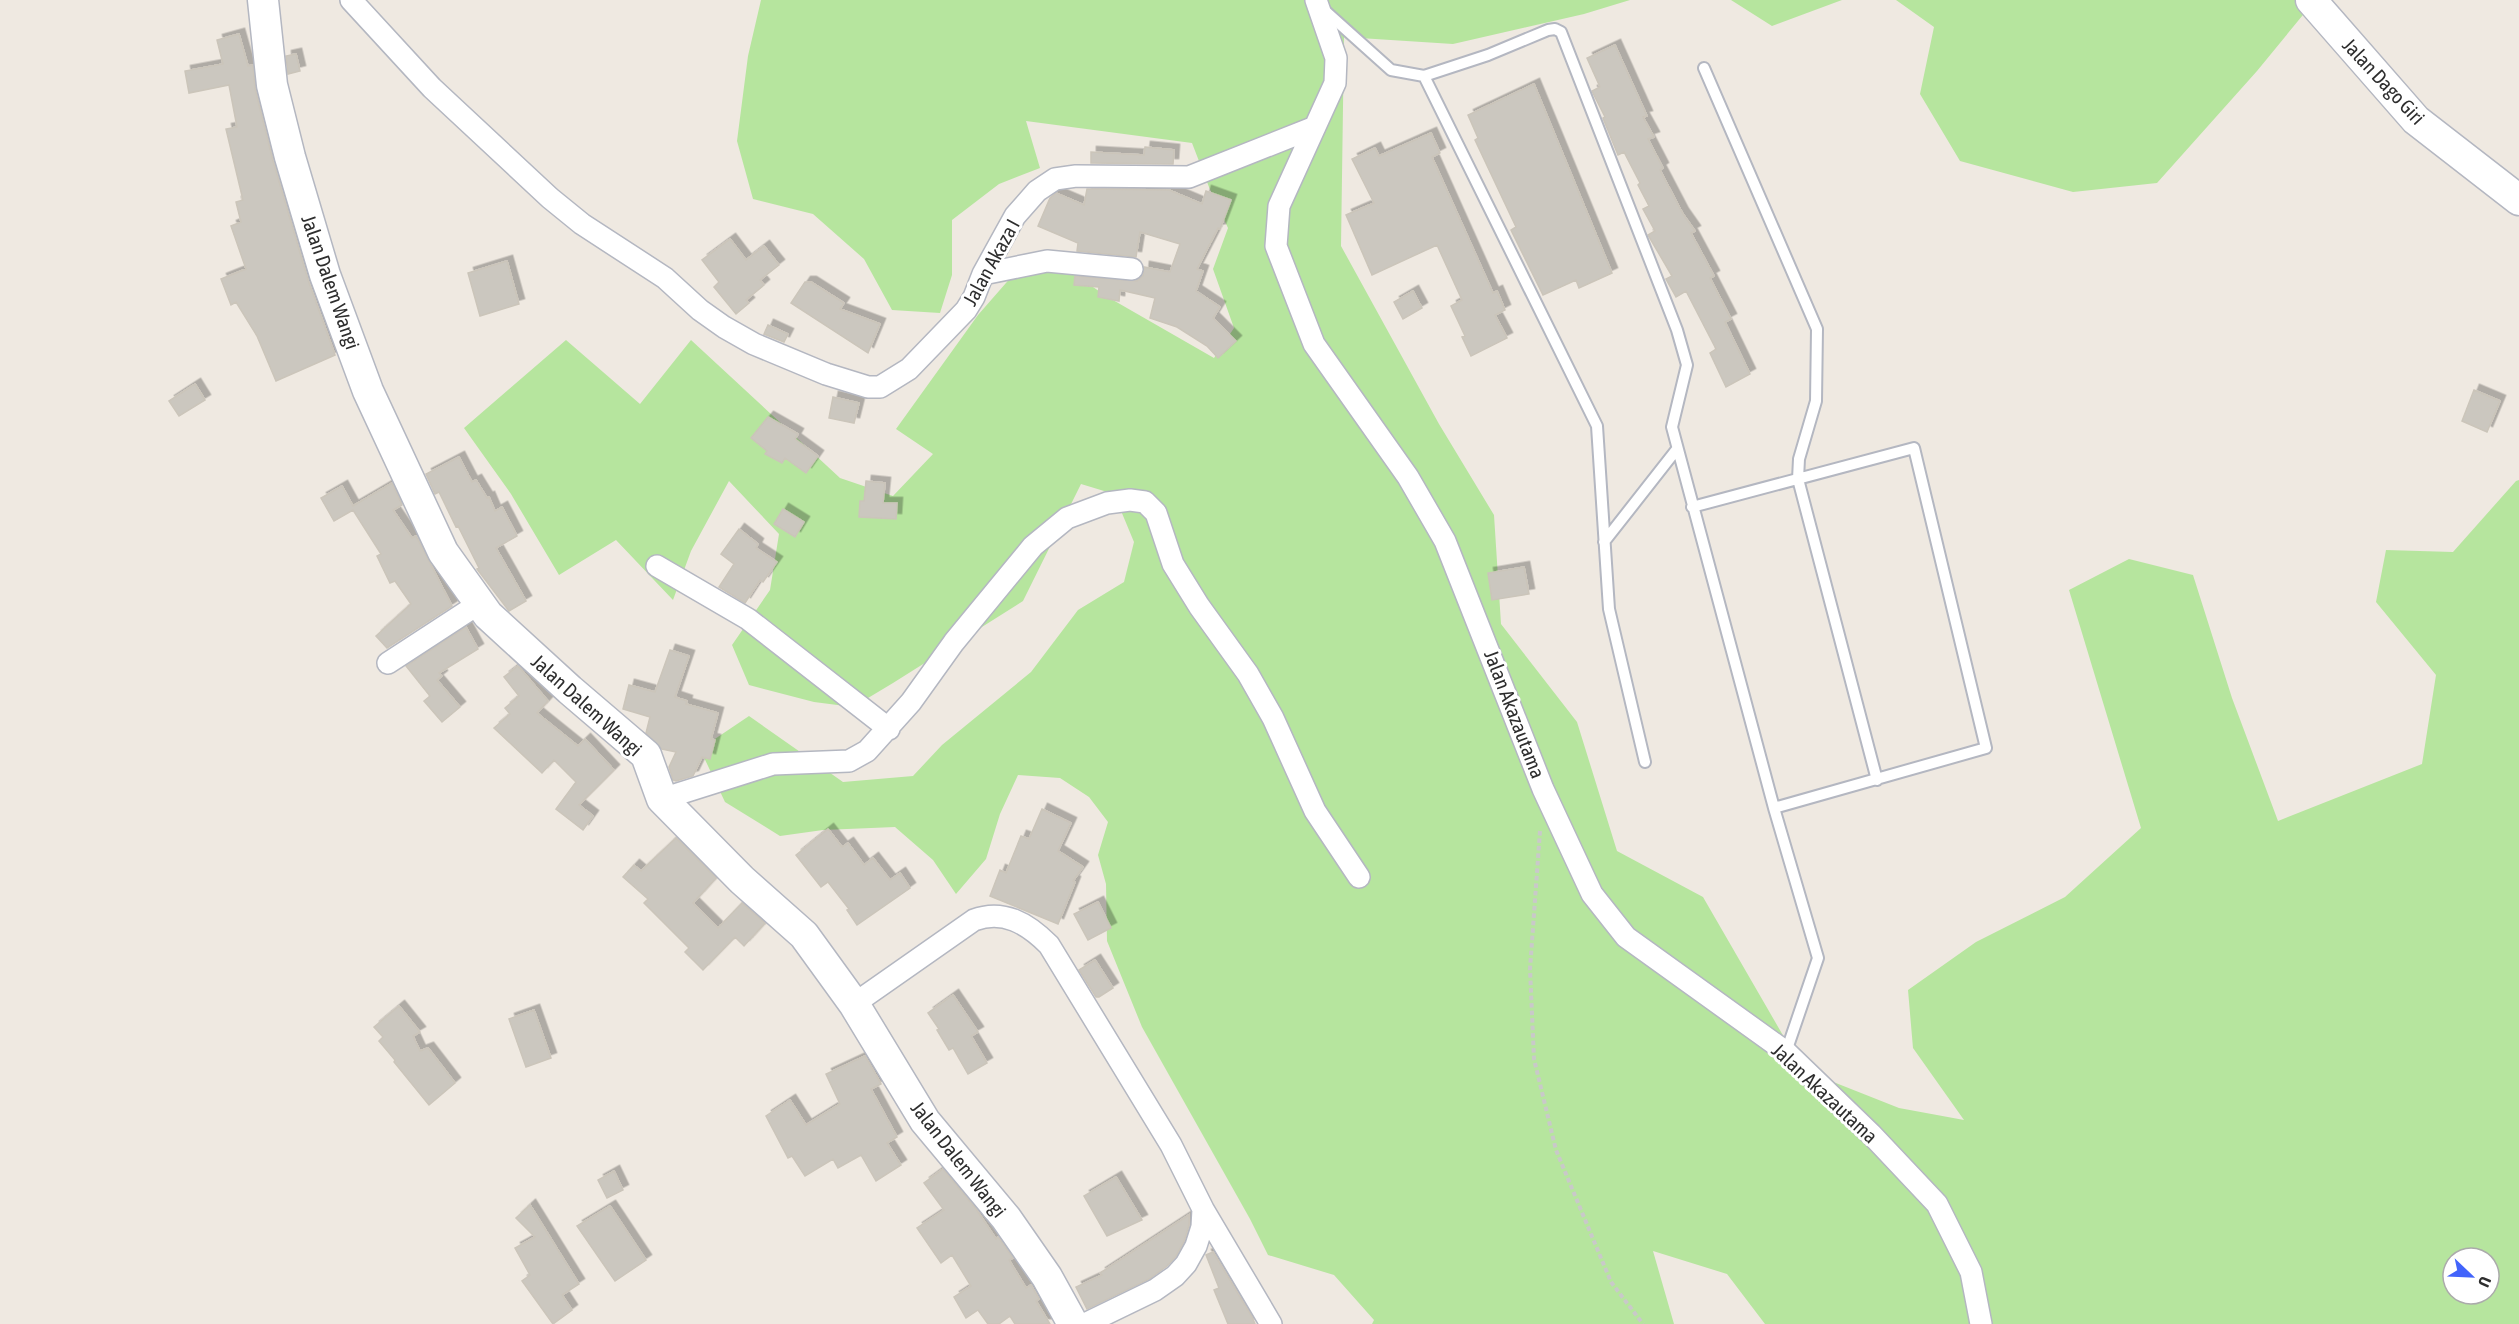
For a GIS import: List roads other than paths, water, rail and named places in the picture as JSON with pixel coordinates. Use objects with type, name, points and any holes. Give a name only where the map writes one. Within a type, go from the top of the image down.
[{"type":"street","name":"Jalan Dalem Wangi","points":[[263,0],[272,85],[290,157],[325,275],[368,391],[443,552],[488,615],[570,690],[646,754],[662,799],[742,880],[777,908],[804,935],[854,1004],[925,1121],[1006,1218],[1047,1277],[1073,1324]]},
{"type":"street","name":"Jalan Akaza I","points":[[351,0],[432,88],[550,198],[582,224],[665,278],[700,310],[724,327],[754,344],[826,374],[868,387],[880,387],[909,369],[966,310],[974,297],[982,274],[1015,216],[1037,191],[1055,179],[1076,176],[1189,177],[1315,127]]},
{"type":"street","name":"Jalan Dago Giri","points":[[2311,0],[2416,120],[2518,195]]},
{"type":"street","name":"Jalan Akazautama","points":[[1317,2],[1336,58],[1335,83],[1279,206],[1276,246],[1314,344],[1408,477],[1445,541],[1500,675],[1543,789],[1592,894],[1626,937],[1786,1052],[1871,1134],[1937,1204],[1971,1272],[1981,1324]]},
{"type":"street","points":[[982,274],[1047,261],[1132,269]]},
{"type":"street","points":[[662,799],[773,764],[849,761],[867,751],[889,729],[954,642],[1033,546],[1067,518],[1107,503],[1130,500],[1145,502],[1156,513],[1173,564],[1199,606],[1248,674],[1273,718],[1315,811],[1359,877]]},
{"type":"street","points":[[657,566],[748,619],[889,729]]},
{"type":"street","points":[[388,663],[480,603]]},
{"type":"street","points":[[854,1004],[974,920],[989,915],[1005,917],[1023,924],[1048,945],[1171,1145],[1203,1209],[1271,1324]]},
{"type":"street","points":[[1085,1324],[1155,1290],[1175,1275],[1196,1246],[1202,1227],[1203,1209]]},
{"type":"lane","points":[[1317,2],[1391,70],[1424,76],[1488,55],[1548,30],[1555,29],[1561,32],[1677,330],[1687,365],[1672,427],[1774,808],[1818,958],[1786,1052]]},
{"type":"lane","points":[[1704,68],[1817,329],[1816,401],[1799,459],[1798,479],[1877,780]]},
{"type":"lane","points":[[1424,76],[1597,426],[1609,609],[1645,762]]},
{"type":"lane","points":[[1692,507],[1914,448],[1986,748],[1774,808]]},
{"type":"lane","points":[[1604,542],[1677,449]]}]
